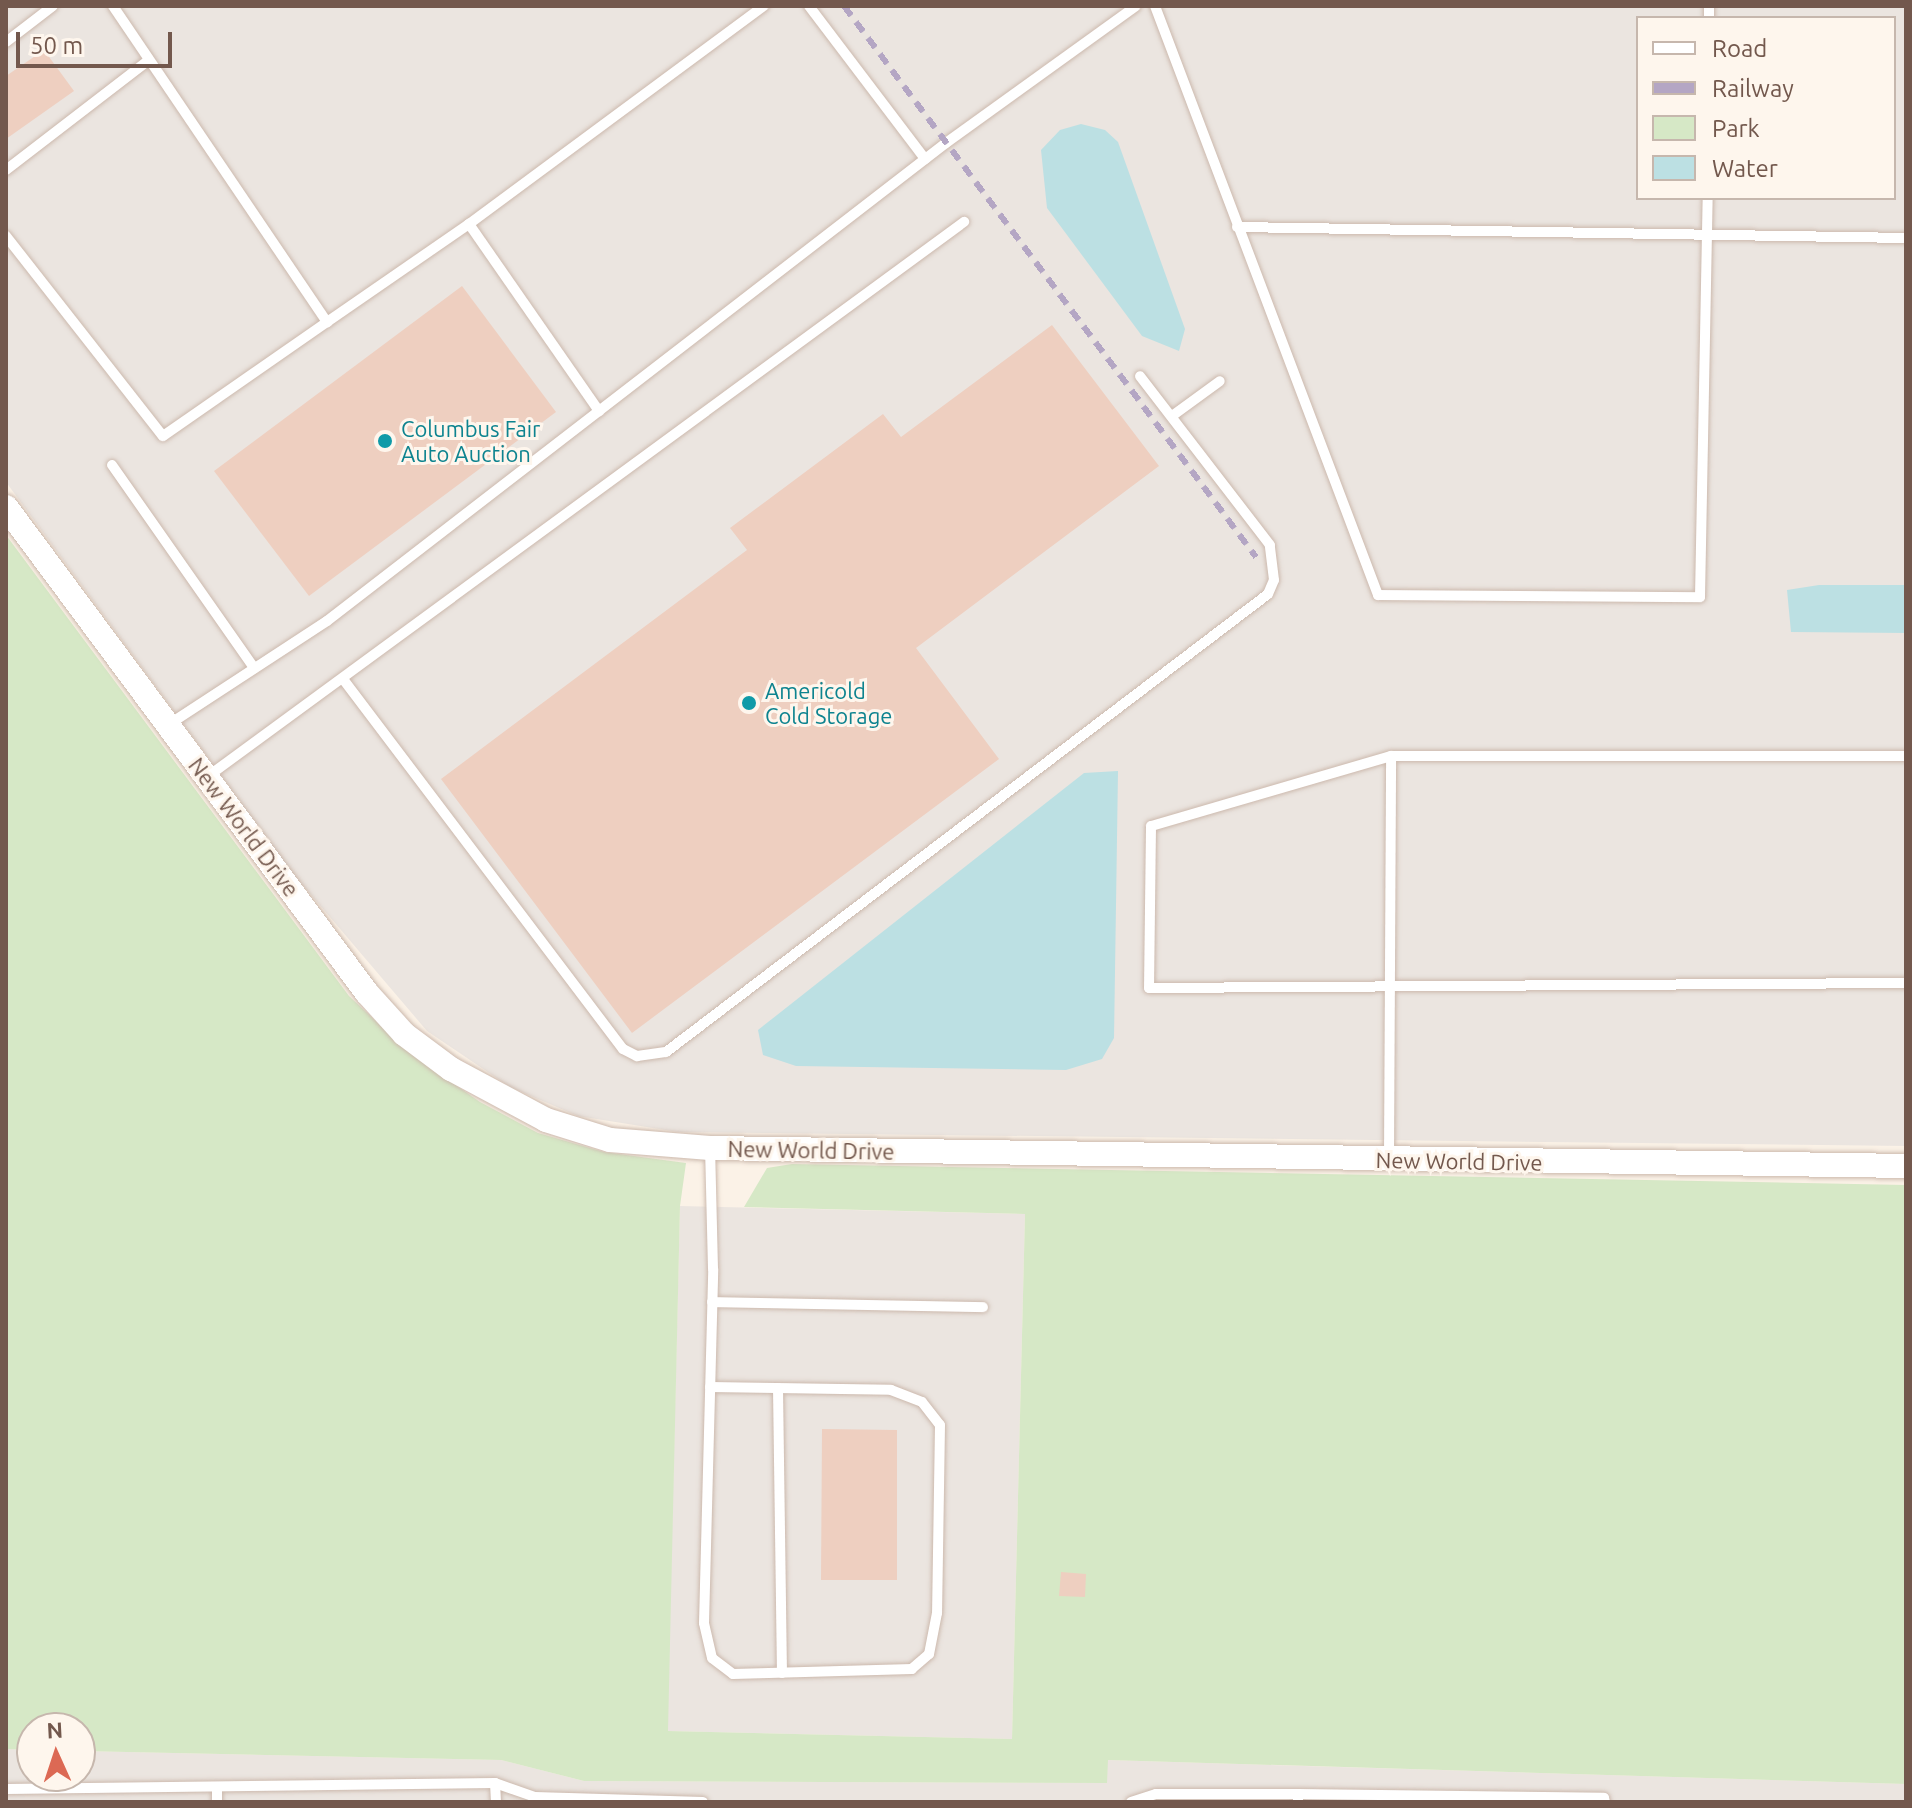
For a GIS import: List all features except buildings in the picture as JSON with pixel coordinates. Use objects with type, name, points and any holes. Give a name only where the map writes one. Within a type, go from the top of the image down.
[{"type":"street","name":"New World Drive","points":[[6,507],[367,993],[404,1034],[451,1069],[546,1120],[610,1140],[710,1148],[1906,1166]]},
{"type":"lane","points":[[6,42],[53,6]]},
{"type":"lane","points":[[113,6],[327,322]]},
{"type":"lane","points":[[6,236],[163,436],[469,224],[764,6]]},
{"type":"lane","points":[[809,6],[925,159]]},
{"type":"lane","points":[[168,725],[327,621],[925,159],[1136,6]]},
{"type":"lane","points":[[1155,6],[1378,595],[1700,597],[1708,200]]},
{"type":"lane","points":[[6,170],[149,60]]},
{"type":"lane","points":[[207,777],[964,222]]},
{"type":"lane","points":[[469,224],[599,411]]},
{"type":"lane","points":[[1237,227],[1906,238]]},
{"type":"lane","points":[[343,679],[623,1049],[637,1056],[666,1052],[1268,594],[1274,580],[1270,545],[1140,376]]},
{"type":"lane","points":[[1172,416],[1220,381]]},
{"type":"lane","points":[[112,465],[254,668]]},
{"type":"lane","points":[[1389,1159],[1393,985],[1391,756]]},
{"type":"lane","points":[[1906,756],[1391,756],[1151,826],[1149,988],[1906,983]]},
{"type":"lane","points":[[710,1148],[712,1302],[704,1623],[712,1658],[733,1674],[912,1669],[929,1654],[937,1613],[940,1425],[922,1402],[891,1390],[710,1387]]},
{"type":"lane","points":[[712,1302],[983,1307]]},
{"type":"lane","points":[[778,1388],[782,1673]]},
{"type":"lane","points":[[495,1783],[496,1802]]},
{"type":"lane","points":[[6,1789],[495,1783],[535,1797],[703,1802]]},
{"type":"lane","points":[[217,1787],[217,1802]]},
{"type":"lane","points":[[1131,1802],[1156,1794],[1298,1798],[1604,1798],[1605,1802]]},
{"type":"shaded area","points":[[6,6],[1906,6],[1906,1146],[678,1132],[578,1116],[510,1087],[427,1031],[295,876],[6,482]]},
{"type":"shaded area","points":[[680,1206],[1025,1214],[1012,1739],[667,1731]]},
{"type":"shaded area","points":[[6,1749],[16,1749],[16,1792],[96,1792],[96,1751],[501,1760],[584,1781],[1106,1783],[1107,1760],[1906,1784],[1906,1802],[6,1802]]},
{"type":"green space","points":[[6,535],[349,996],[411,1054],[480,1102],[538,1133],[604,1152],[686,1163],[680,1206],[668,1731],[1012,1739],[1025,1214],[744,1207],[767,1168],[792,1164],[1906,1185],[1906,1784],[1108,1760],[1107,1783],[584,1781],[501,1760],[96,1751],[96,1712],[16,1712],[16,1749],[6,1749]]},
{"type":"water","points":[[1081,124],[1105,130],[1118,142],[1185,329],[1179,351],[1142,336],[1047,208],[1041,150],[1060,130]]},
{"type":"water","points":[[1819,585],[1906,585],[1906,633],[1791,632],[1787,590]]},
{"type":"water","points":[[1118,771],[1114,1038],[1102,1059],[1066,1070],[796,1066],[763,1055],[758,1030],[1084,773]]},
{"type":"railway","points":[[844,6],[1256,557]]},
{"type":"place","name":"Columbus Fair Auto Auction","points":[[385,441]]},
{"type":"place","name":"Americold Cold Storage","points":[[749,703]]}]
